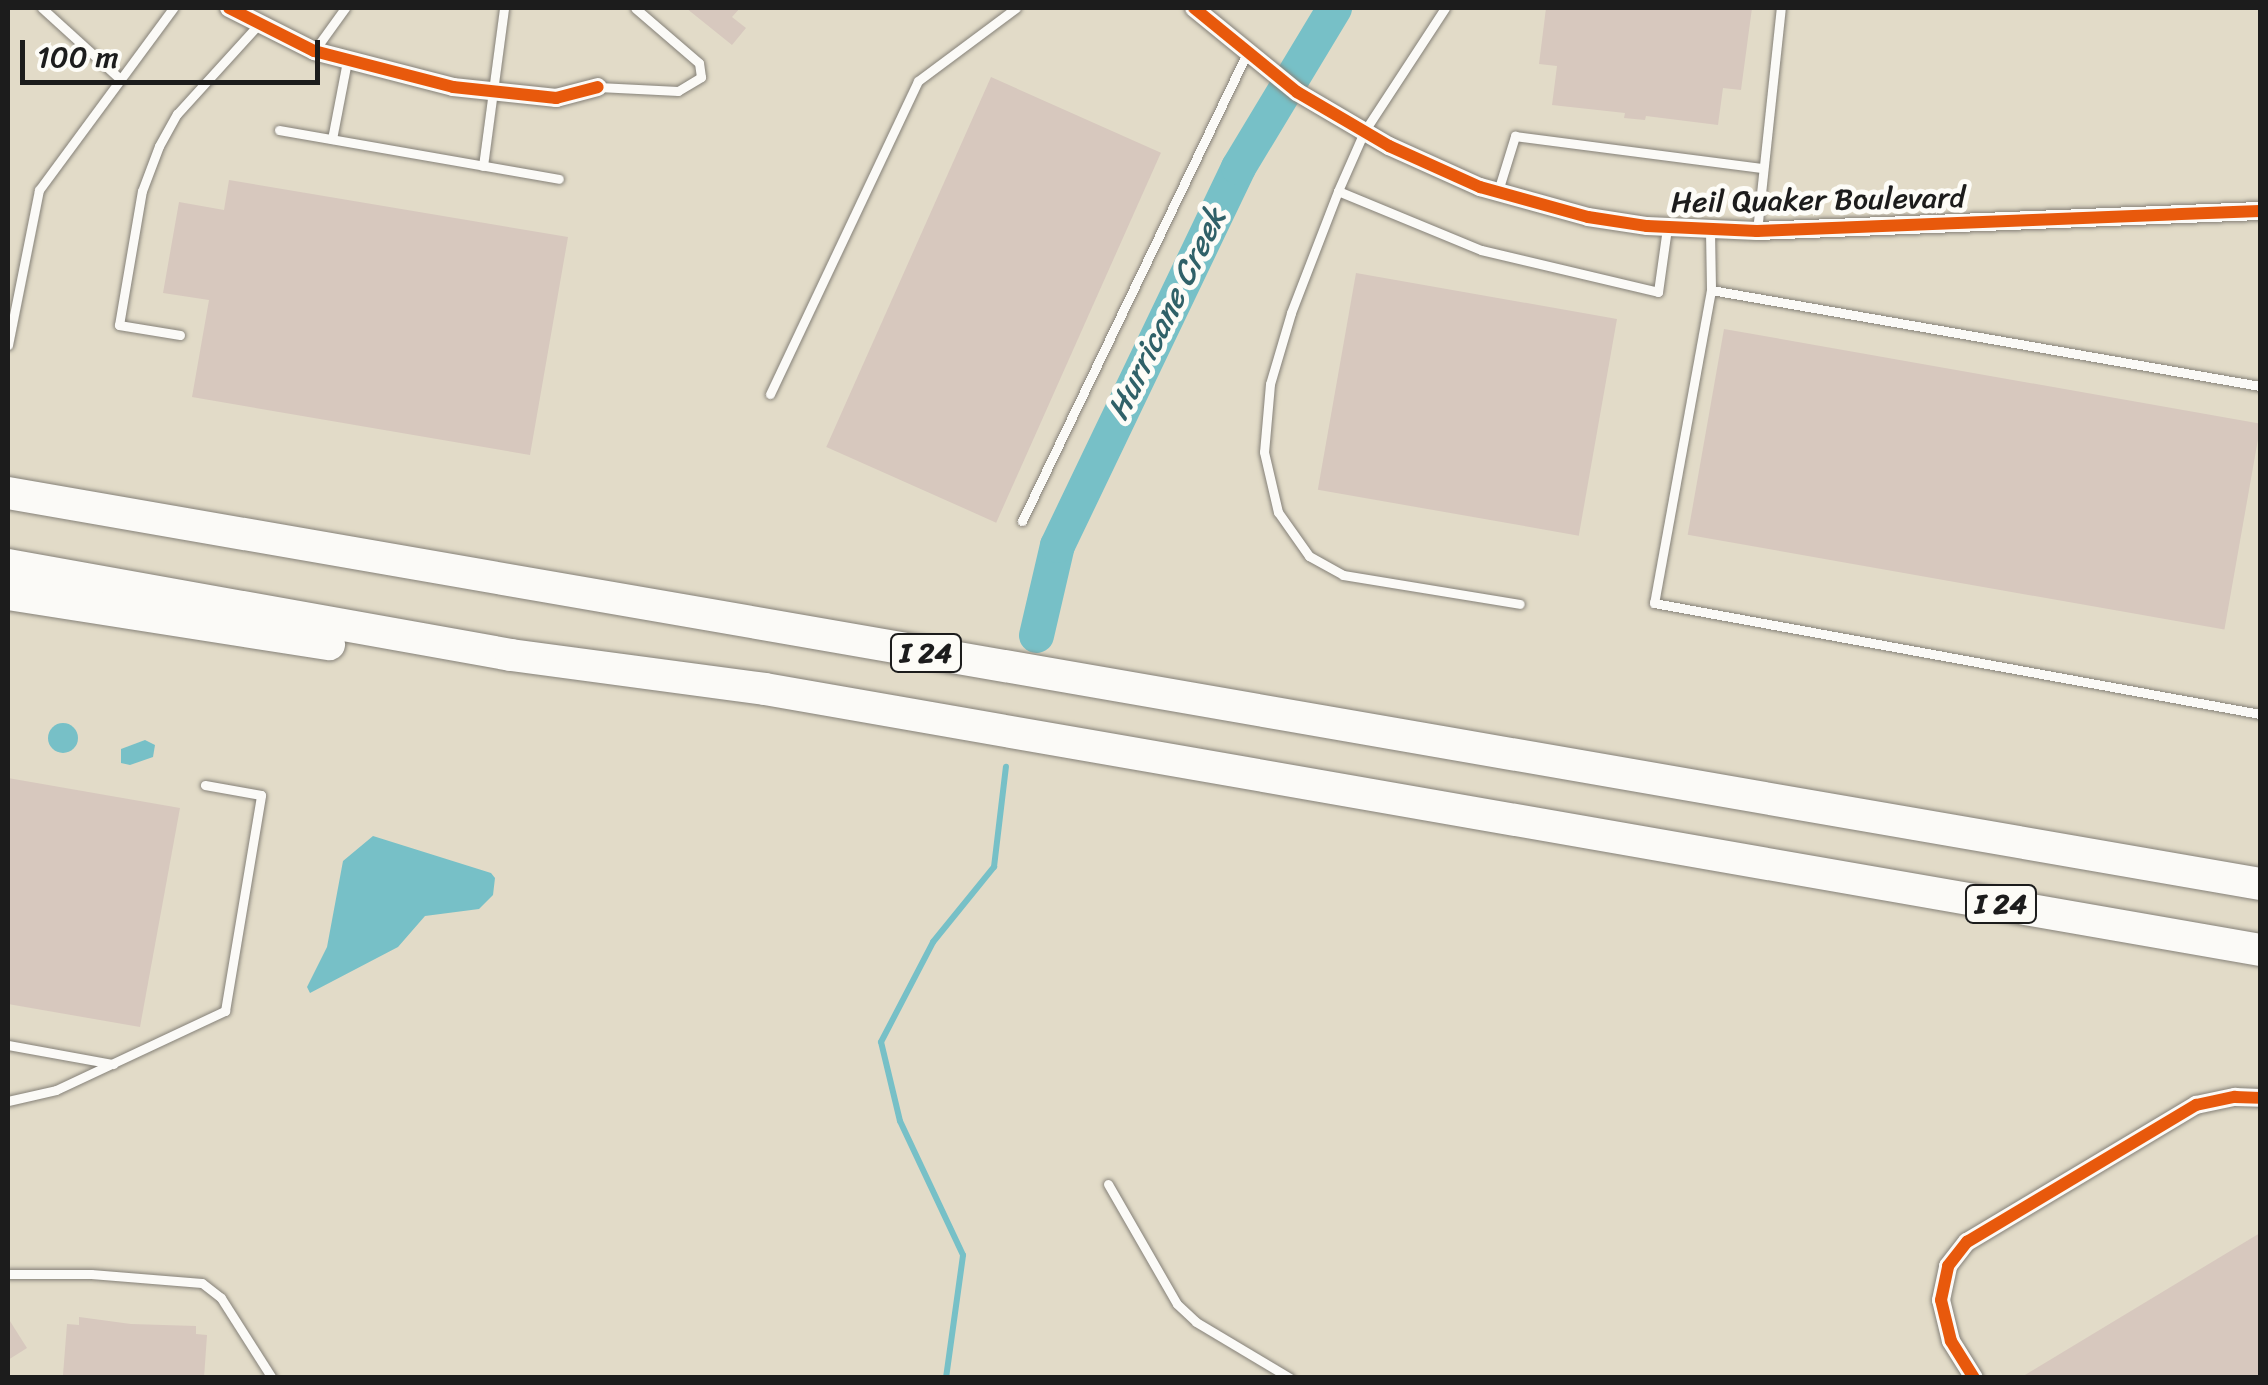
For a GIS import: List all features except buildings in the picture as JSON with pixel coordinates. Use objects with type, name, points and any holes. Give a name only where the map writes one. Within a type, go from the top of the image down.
[{"type":"highway","name":"I 24","points":[[8,493],[2260,884]]},
{"type":"highway","name":"I 24","points":[[8,564],[511,655],[784,692],[2260,950]]},
{"type":"highway","points":[[8,594],[319,643],[511,655]]},
{"type":"street","points":[[229,8],[314,51],[494,95],[556,98],[598,88]]},
{"type":"street","name":"Heil Quaker Boulevard","points":[[1194,8],[1298,92],[1364,132],[1497,193],[1566,212],[1667,228],[1756,231],[2260,211]]},
{"type":"street","points":[[1974,1378],[1952,1340],[1941,1300],[1948,1266],[1967,1242],[2196,1105],[2235,1097],[2260,1098]]},
{"type":"lane","points":[[42,8],[120,79]]},
{"type":"lane","points":[[8,345],[39,190],[173,8]]},
{"type":"lane","points":[[314,51],[345,8]]},
{"type":"lane","points":[[483,166],[504,8]]},
{"type":"lane","points":[[598,88],[678,92],[701,77],[699,63],[635,8]]},
{"type":"lane","points":[[770,394],[918,80],[1016,8]]},
{"type":"lane","points":[[1445,8],[1364,132],[1338,192],[1291,313],[1270,384],[1264,452],[1278,512],[1309,556],[1344,575],[1520,604]]},
{"type":"lane","points":[[1756,231],[1781,8]]},
{"type":"lane","points":[[180,335],[119,324],[142,191],[159,146],[178,114],[258,25]]},
{"type":"lane","points":[[1022,521],[1246,53]]},
{"type":"lane","points":[[332,139],[346,61]]},
{"type":"lane","points":[[279,130],[559,179]]},
{"type":"lane","points":[[1497,193],[1515,136],[1763,168]]},
{"type":"lane","points":[[1338,192],[1481,250],[1658,292],[1667,228]]},
{"type":"lane","points":[[1710,230],[1712,290],[1654,603],[2260,714]]},
{"type":"lane","points":[[1712,290],[2260,386]]},
{"type":"lane","points":[[8,1102],[56,1090],[225,1011],[261,795],[204,785]]},
{"type":"lane","points":[[8,1045],[113,1064]]},
{"type":"lane","points":[[1108,1184],[1177,1304],[1196,1322],[1290,1378]]},
{"type":"lane","points":[[8,1274],[91,1274],[202,1283],[221,1298],[272,1378]]},
{"type":"water","points":[[63,723],[74,727],[78,738],[74,749],[63,753],[52,749],[48,738],[52,727]]},
{"type":"water","points":[[145,740],[155,745],[153,757],[130,765],[121,763],[121,749]]},
{"type":"water","points":[[373,836],[491,873],[495,878],[493,895],[479,909],[425,916],[398,947],[310,993],[307,987],[327,947],[343,861]]},
{"type":"waterway","name":"Hurricane Creek","points":[[1036,635],[1057,545],[1238,167],[1334,8]]},
{"type":"waterway","points":[[946,1378],[963,1255],[900,1121],[881,1042],[933,942],[994,867],[1006,767]]},
{"type":"cycle path","points":[[229,8],[314,51],[453,87],[556,98],[598,87]]},
{"type":"cycle path","points":[[1194,8],[1297,92],[1389,146],[1480,187],[1588,217],[1647,226],[1757,231],[2260,211]]},
{"type":"cycle path","points":[[1974,1378],[1951,1341],[1941,1300],[1948,1266],[1967,1242],[2196,1105],[2235,1097],[2260,1098]]}]
